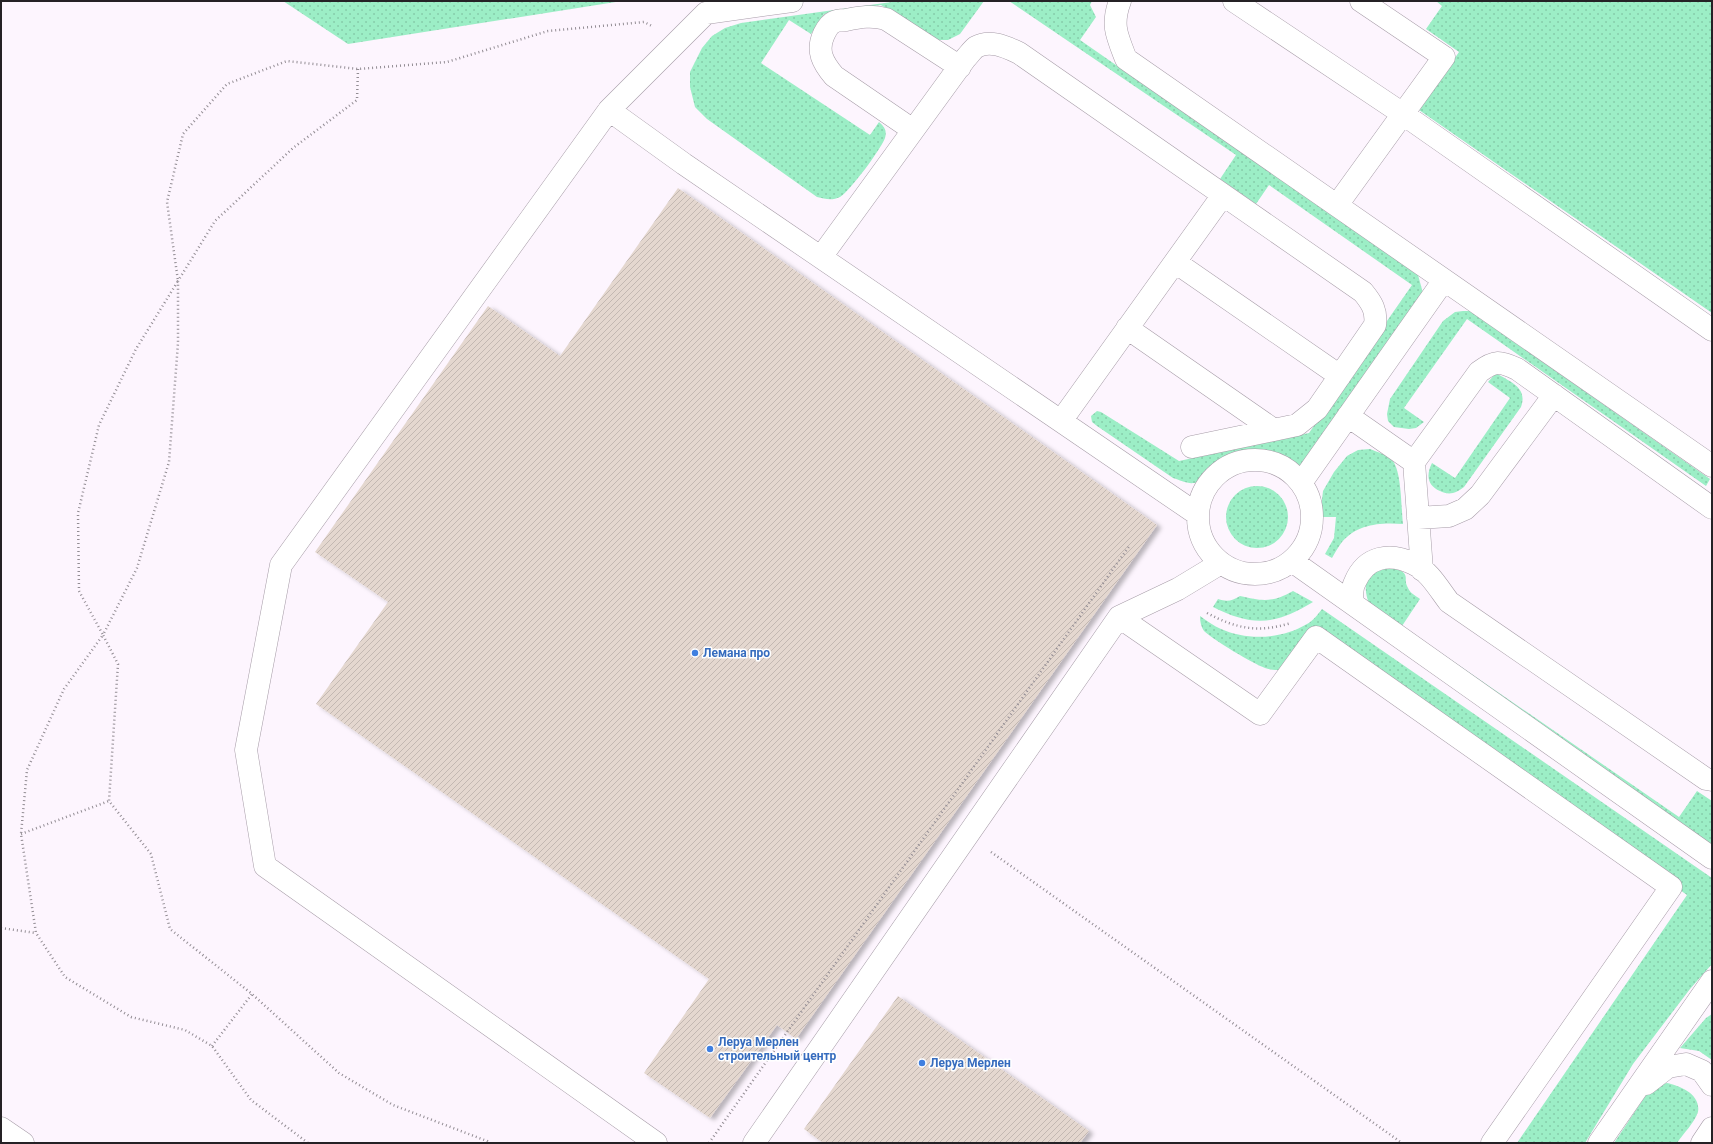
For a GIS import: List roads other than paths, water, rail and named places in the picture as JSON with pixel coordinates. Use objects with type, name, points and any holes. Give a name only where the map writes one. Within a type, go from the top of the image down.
[{"type":"main road","points":[[656,1143],[265,866],[246,750],[281,565],[609,110],[706,13],[792,1]]},
{"type":"main road","points":[[1120,1],[1114,18],[1117,36],[1126,59],[1712,466]]},
{"type":"main road","points":[[1234,1],[1403,114],[1712,330]]},
{"type":"main road","points":[[1337,205],[1444,58],[1362,1]]},
{"type":"main road","points":[[913,130],[834,76],[825,66],[820,54],[821,41],[827,28],[834,22],[865,16],[876,16],[886,19],[960,67]]},
{"type":"main road","points":[[821,257],[913,130],[960,67],[977,47],[990,44],[1004,45],[1019,53],[1363,292],[1373,303],[1377,316],[1375,325],[1317,409],[1307,419],[1297,425],[1192,447]]},
{"type":"main road","points":[[609,110],[684,164],[1197,514]]},
{"type":"main road","points":[[1061,421],[1223,195]]},
{"type":"main road","points":[[1175,262],[1340,376]]},
{"type":"main road","points":[[1301,483],[1444,280]]},
{"type":"main road","points":[[1127,328],[1274,430]]},
{"type":"main road","points":[[1422,570],[1414,462],[1479,372],[1490,364],[1503,363],[1518,369],[1712,508]]},
{"type":"main road","points":[[1418,518],[1449,516],[1465,509],[1475,500],[1554,395]]},
{"type":"main road","points":[[1348,416],[1414,462]]},
{"type":"main road","points":[[1262,459],[1281,464],[1296,476],[1301,483],[1307,491],[1312,510],[1312,529],[1304,547],[1292,561],[1276,571],[1257,574],[1238,572],[1221,563],[1207,550],[1199,532],[1197,514],[1201,495],[1211,478],[1226,467],[1243,460],[1262,459]]},
{"type":"main road","points":[[1352,603],[1354,583],[1363,567],[1377,558],[1394,557],[1415,564],[1432,580],[1449,602],[1706,779],[1712,780]]},
{"type":"main road","points":[[1292,561],[1712,858]]},
{"type":"main road","points":[[754,1143],[1119,617],[1178,589],[1221,563]]},
{"type":"main road","points":[[1119,617],[1260,714],[1316,637],[1671,887],[1492,1143]]},
{"type":"main road","points":[[1598,1143],[1712,981]]},
{"type":"main road","points":[[1631,1095],[1668,1067],[1686,1064],[1702,1071],[1712,1085]]},
{"type":"main road","points":[[1,1128],[23,1143]]},
{"type":"place","name":"Лемана про","points":[[695,653]]},
{"type":"place","name":"Леруа Мерлен строительный центр","points":[[710,1049]]},
{"type":"place","name":"Леруа Мерлен","points":[[922,1063]]}]
